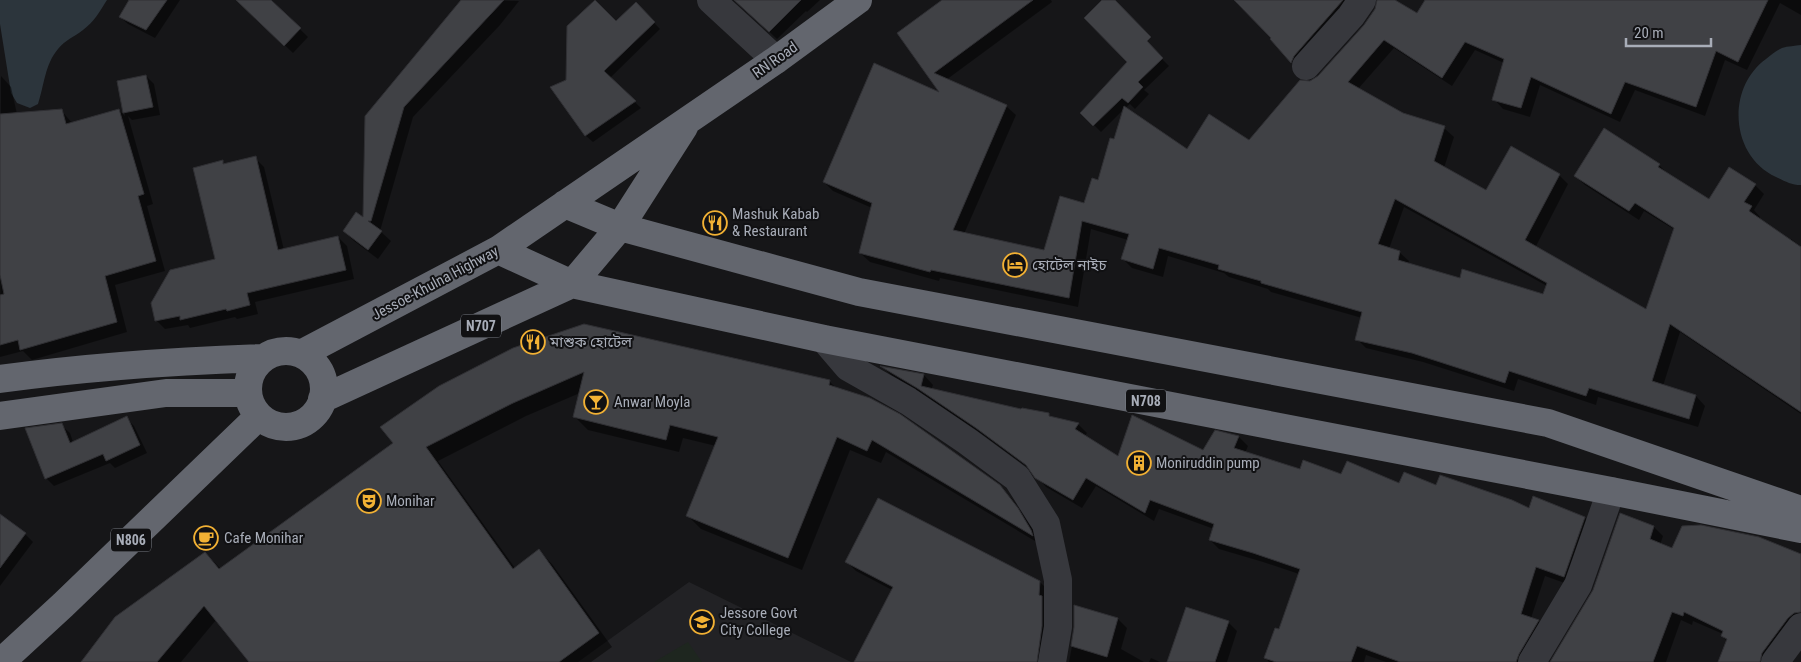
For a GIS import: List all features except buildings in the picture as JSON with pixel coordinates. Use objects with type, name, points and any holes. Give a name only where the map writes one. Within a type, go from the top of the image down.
[{"type":"highway","name":"RN Road","points":[[565,204],[776,60],[858,0]]},
{"type":"highway","name":"RN Road","points":[[620,227],[690,118]]},
{"type":"highway","points":[[565,204],[620,227],[859,292],[1548,423],[1801,510]]},
{"type":"highway","name":"Jessoe-Khulna Highway","points":[[301,354],[498,250],[565,204]]},
{"type":"highway","name":"N707","points":[[322,399],[572,284],[620,227]]},
{"type":"highway","name":"N708","points":[[498,250],[572,284],[824,339],[1801,529]]},
{"type":"highway","points":[[289,351],[301,354],[312,362],[320,373],[323,385],[322,399],[317,411],[308,420],[296,426],[282,427],[270,424],[253,404],[249,380],[254,367],[264,358],[276,352],[289,351]]},
{"type":"highway","points":[[0,379],[49,372],[204,360],[264,358]]},
{"type":"highway","points":[[0,416],[166,393],[253,404]]},
{"type":"highway","name":"N806","points":[[2,662],[63,605],[253,404]]},
{"type":"street","points":[[711,0],[776,60]]},
{"type":"street","points":[[1306,66],[1351,16],[1362,0]]},
{"type":"street","points":[[824,339],[848,367],[908,401],[1017,478],[1046,524],[1058,580],[1058,627],[1052,662]]},
{"type":"street","points":[[1532,662],[1578,585],[1611,491]]},
{"type":"street","points":[[1775,662],[1801,627]]},
{"type":"shaded area","points":[[0,0],[107,0],[83,30],[58,49],[50,61],[38,104],[30,108],[17,103],[11,93],[0,24]]},
{"type":"shaded area","points":[[1801,45],[1801,185],[1776,177],[1761,167],[1749,154],[1742,138],[1739,104],[1744,87],[1753,72],[1766,59],[1780,49]]},
{"type":"shaded area","name":"Jessore Govt City College","points":[[689,582],[851,662],[578,662]]},
{"type":"shaded area","points":[[688,642],[702,662],[654,662]]},
{"type":"place","name":"Mashuk Kabab & Restaurant","points":[[715,223]]},
{"type":"place","name":"হোটেল নাইচ","points":[[1015,265]]},
{"type":"place","name":"মাশুক হোটেল","points":[[533,342]]},
{"type":"place","name":"Anwar Moyla","points":[[596,402]]},
{"type":"place","name":"Moniruddin pump","points":[[1139,463]]},
{"type":"place","name":"Monihar","points":[[369,501]]},
{"type":"place","name":"Cafe Monihar","points":[[206,538]]},
{"type":"place","name":"Jessore Govt City College","points":[[702,622]]}]
